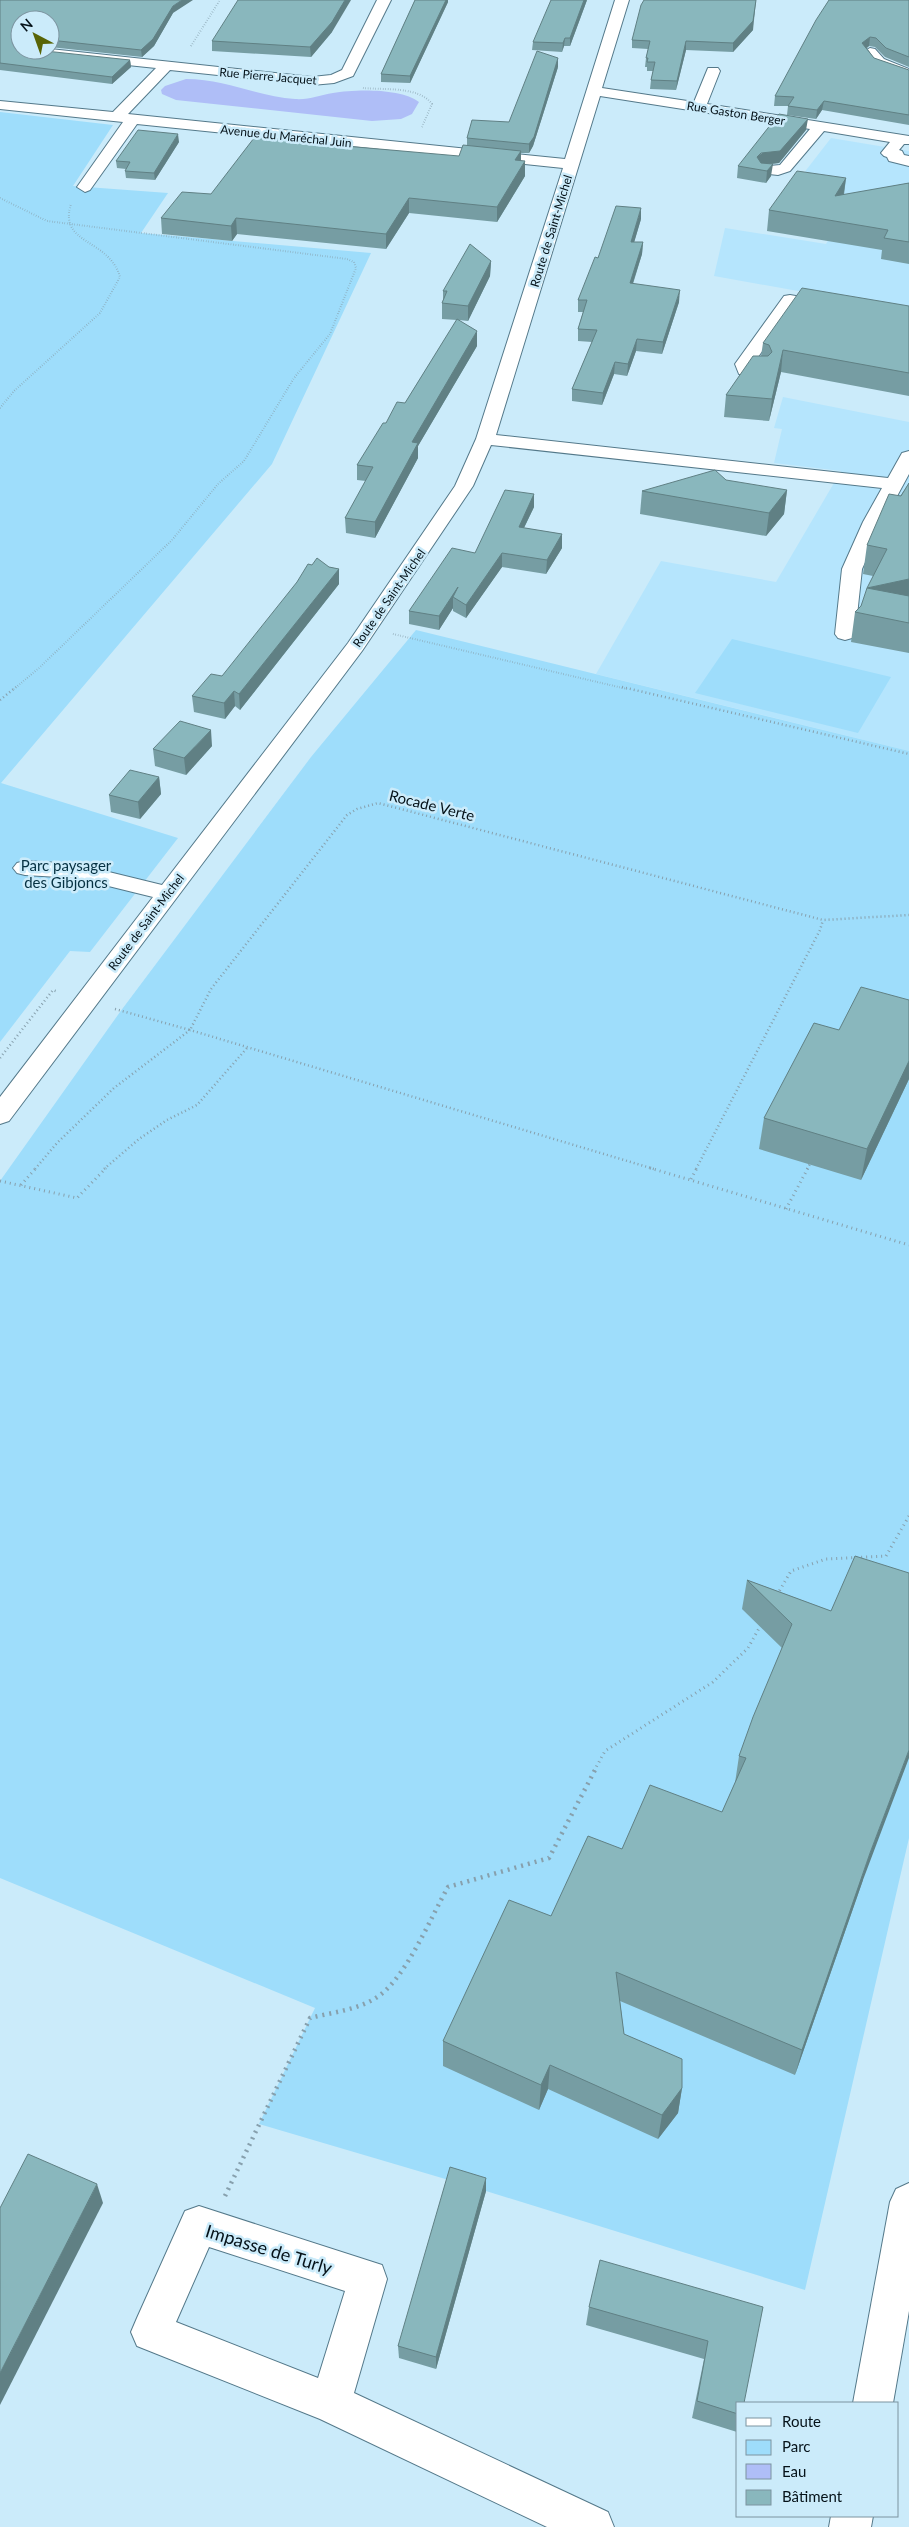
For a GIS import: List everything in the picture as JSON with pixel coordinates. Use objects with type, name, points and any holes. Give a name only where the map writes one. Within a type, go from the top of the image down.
[{"type":"street","name":"Rue Pierre Jacquet","points":[[60,54],[312,82],[334,79],[348,73],[384,0]]},
{"type":"street","name":"Route de Saint-Michel","points":[[0,1115],[368,628],[430,539],[464,486],[485,439],[622,0]]},
{"type":"street","points":[[870,52],[879,62],[909,74]]},
{"type":"street","points":[[85,187],[124,119],[164,67]]},
{"type":"street","points":[[699,107],[713,71]]},
{"type":"street","name":"Rue Gaston Berger","points":[[593,91],[905,139]]},
{"type":"street","name":"Avenue du Maréchal Juin","points":[[0,105],[571,164]]},
{"type":"street","points":[[765,170],[785,168],[820,126]]},
{"type":"street","points":[[905,139],[889,153],[897,154],[894,158],[909,161]]},
{"type":"street","points":[[759,372],[745,370],[744,364],[790,300],[845,310]]},
{"type":"street","points":[[485,439],[894,484]]},
{"type":"street","points":[[845,634],[852,569],[909,457]]},
{"type":"street","points":[[25,868],[76,871],[168,894]]},
{"type":"street","points":[[873,2402],[909,2202]]},
{"type":"street","name":"Impasse de Turly","points":[[331,2403],[368,2280],[199,2225],[151,2332],[331,2403],[593,2527]]},
{"type":"path","points":[[190,47],[220,0]]},
{"type":"path","points":[[334,79],[356,88],[399,91],[427,97],[432,104],[421,130]]},
{"type":"path","points":[[0,408],[14,391],[100,313],[120,277],[117,266],[111,257],[79,236],[69,225],[66,216],[71,205],[85,187]]},
{"type":"path","points":[[0,198],[20,206],[39,218],[69,225],[347,259],[354,262],[356,268],[330,334],[294,378],[244,461],[218,484],[190,520],[158,554],[39,668],[0,700]]},
{"type":"path","points":[[368,628],[909,754]]},
{"type":"path","name":"Rocade Verte","points":[[190,1030],[210,989],[347,815],[369,804],[389,804],[823,920],[909,915]]},
{"type":"path","points":[[691,1179],[816,938],[823,920]]},
{"type":"path","points":[[0,1058],[53,990],[909,1245]]},
{"type":"path","points":[[21,1185],[57,1143],[114,1088],[190,1030]]},
{"type":"path","points":[[0,1181],[77,1198],[108,1165],[139,1140],[167,1120],[197,1105],[246,1048]]},
{"type":"path","points":[[786,1209],[810,1164]]},
{"type":"path","points":[[776,1597],[791,1571],[826,1558],[886,1556],[909,1516]]},
{"type":"path","points":[[210,2228],[310,2018],[359,2005],[380,1995],[393,1981],[448,1887],[549,1858],[605,1751],[713,1682],[748,1648],[767,1614]]},
{"type":"shaded area","points":[[831,138],[909,151],[909,311],[714,276],[725,228],[826,244],[852,196],[793,187]]},
{"type":"shaded area","points":[[783,397],[909,422],[909,751],[596,674],[661,561],[776,582],[841,471],[774,463],[782,429],[774,428]]},
{"type":"green space","name":"Parc paysager des Gibjoncs","points":[[0,112],[113,125],[73,186],[168,193],[141,233],[371,253],[272,464],[1,783],[178,838],[90,952],[70,951],[0,1042]]},
{"type":"green space","points":[[416,630],[909,751],[909,1838],[805,2290],[486,2191],[259,2124],[315,2008],[0,1878],[0,1181],[120,1012],[311,757]]},
{"type":"green space","points":[[732,639],[891,677],[858,733],[695,693]]},
{"type":"water","points":[[186,79],[214,82],[282,98],[300,99],[365,90],[401,94],[419,102],[412,114],[401,119],[372,121],[176,100],[162,94],[161,90],[165,86]]},
{"type":"building","points":[[0,0],[182,0],[173,6],[153,39],[141,50],[60,41],[60,10],[10,10],[10,60],[60,60],[60,53],[130,60],[112,77],[0,63]]},
{"type":"building","points":[[238,0],[345,0],[332,22],[310,47],[212,41]]},
{"type":"building","points":[[415,0],[446,0],[410,76],[381,74]]},
{"type":"building","points":[[551,0],[584,0],[570,38],[565,38],[563,43],[533,42]]},
{"type":"building","points":[[644,0],[756,0],[753,21],[733,43],[686,41],[677,81],[651,80],[655,62],[647,62],[648,58],[646,58],[650,41],[632,40]]},
{"type":"building","points":[[829,0],[909,0],[909,57],[886,48],[876,38],[870,37],[862,43],[874,58],[909,70],[909,115],[824,101],[817,110],[788,106],[794,97],[775,96],[816,20]]},
{"type":"building","points":[[537,51],[558,58],[534,137],[529,144],[467,138],[472,120],[509,122]]},
{"type":"building","points":[[779,114],[808,119],[780,151],[761,153],[757,157],[761,163],[773,164],[767,171],[738,166]]},
{"type":"building","points":[[138,130],[178,134],[154,173],[125,171],[130,162],[116,161]]},
{"type":"building","points":[[254,138],[459,156],[463,145],[521,151],[515,160],[525,161],[497,207],[409,198],[386,234],[236,218],[231,226],[161,218],[182,192],[211,194]]},
{"type":"building","points":[[797,171],[846,178],[835,196],[909,183],[909,242],[884,238],[888,230],[769,210]]},
{"type":"building","points":[[616,206],[641,208],[631,242],[643,242],[630,283],[680,290],[663,342],[637,339],[628,364],[615,362],[603,393],[572,389],[597,330],[578,329],[587,300],[578,300],[595,257],[598,258]]},
{"type":"building","points":[[470,244],[491,261],[468,306],[442,303],[447,291],[443,291]]},
{"type":"building","points":[[802,288],[909,306],[909,373],[783,350],[772,399],[726,395],[753,356],[768,356],[772,352],[769,345],[763,343]]},
{"type":"building","points":[[457,319],[477,331],[412,442],[418,443],[375,522],[345,518],[373,467],[357,465],[383,423],[386,423],[397,402],[405,403]]},
{"type":"building","points":[[715,470],[726,480],[787,490],[769,513],[642,491]]},
{"type":"building","points":[[909,483],[909,579],[867,588],[887,549],[867,545],[889,494],[901,496]]},
{"type":"building","points":[[505,490],[534,494],[519,527],[562,534],[547,560],[502,553],[466,605],[453,597],[458,587],[439,616],[409,611],[452,548],[475,553]]},
{"type":"building","points":[[317,558],[329,567],[339,569],[239,694],[234,691],[224,703],[192,696],[211,674],[222,676],[297,582],[308,564],[312,565]]},
{"type":"building","points":[[867,588],[909,596],[909,623],[855,612],[861,606]]},
{"type":"building","points":[[180,721],[211,730],[184,758],[153,749]]},
{"type":"building","points":[[130,770],[159,777],[138,802],[109,795]]},
{"type":"building","points":[[861,987],[909,1000],[909,1061],[867,1149],[764,1118],[814,1023],[839,1030]]},
{"type":"building","points":[[855,1556],[909,1573],[909,1750],[870,1853],[802,2050],[616,1972],[624,2034],[682,2059],[682,2088],[662,2115],[550,2065],[541,2085],[443,2041],[509,1900],[551,1916],[588,1836],[622,1849],[650,1785],[722,1812],[746,1758],[739,1756],[753,1717],[792,1624],[747,1580],[831,1611]]},
{"type":"building","points":[[28,2154],[97,2184],[0,2373],[0,2208]]},
{"type":"building","points":[[450,2167],[486,2178],[436,2357],[398,2346]]},
{"type":"building","points":[[600,2260],[763,2307],[744,2402],[736,2402],[736,2413],[697,2401],[708,2341],[589,2307]]}]
